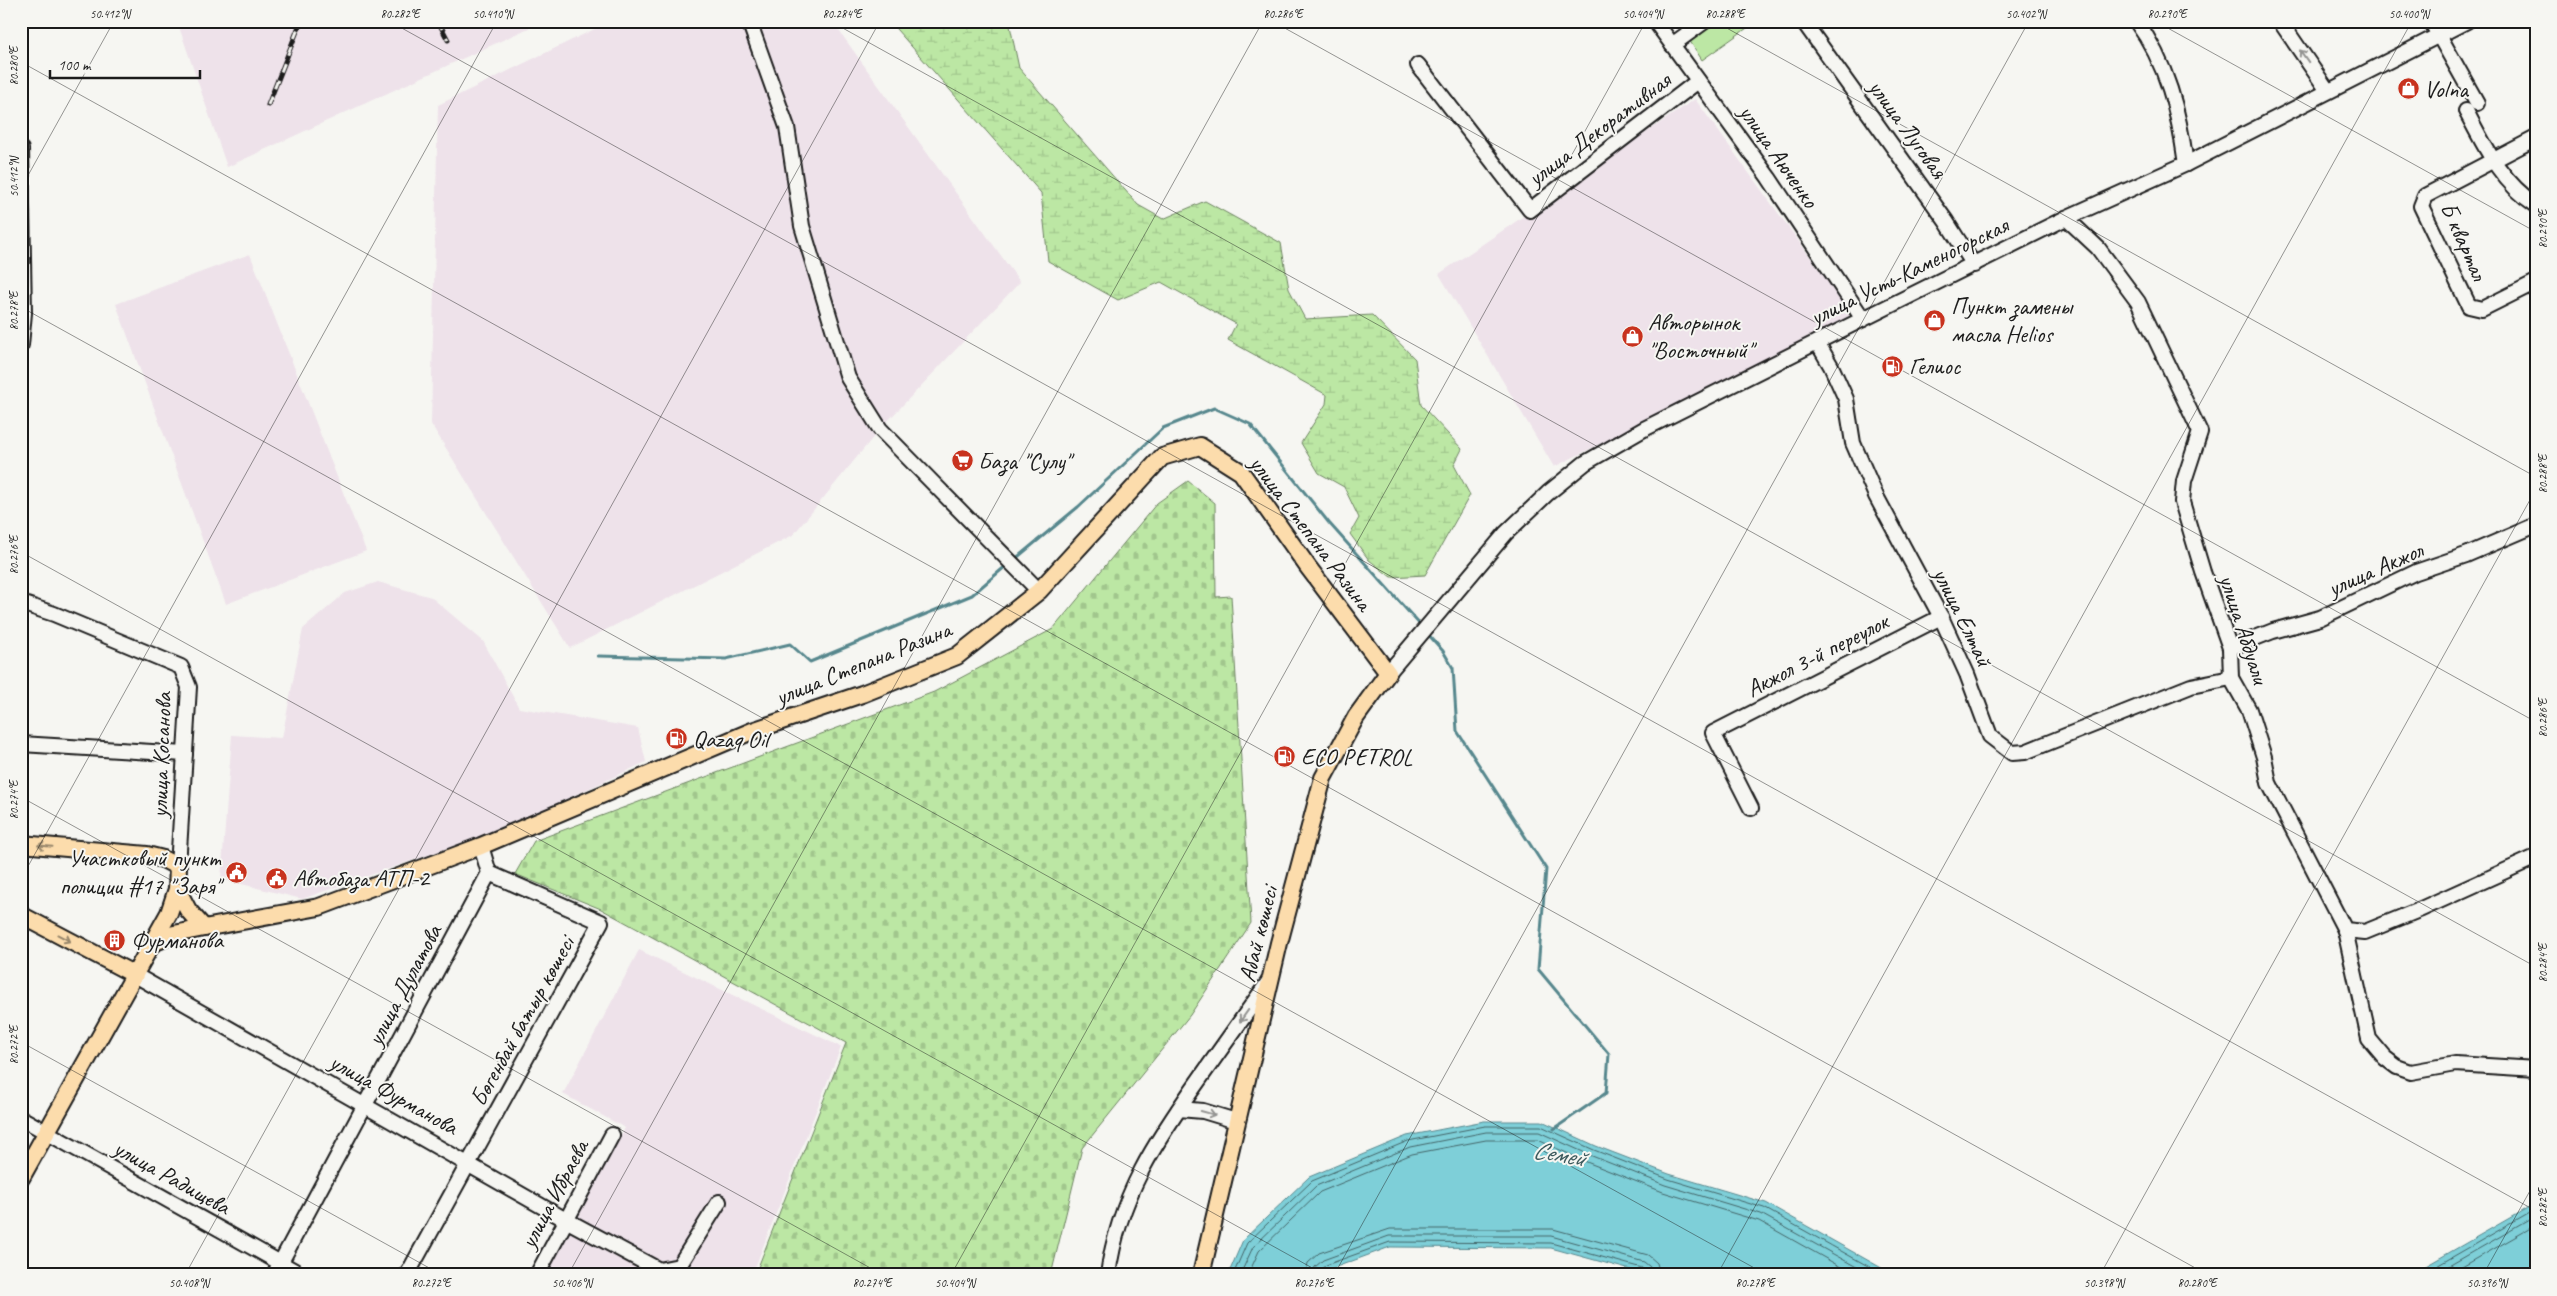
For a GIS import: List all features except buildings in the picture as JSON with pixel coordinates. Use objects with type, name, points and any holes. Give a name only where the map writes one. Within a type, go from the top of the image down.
[{"type":"main road","name":"улица Степана Разина","points":[[153,943],[174,934],[319,906],[481,846],[752,731],[862,694],[957,656],[1039,591],[1162,457],[1200,446],[1241,472],[1308,567],[1388,672]]},
{"type":"main road","name":"Абай көшесі","points":[[1201,1275],[1236,1121],[1323,778],[1356,717],[1388,672]]},
{"type":"main road","points":[[21,844],[147,856],[178,867],[177,889],[169,913],[21,1178]]},
{"type":"main road","points":[[177,889],[188,910],[204,928]]},
{"type":"main road","name":"улица Фурманова","points":[[21,915],[135,975]]},
{"type":"street","points":[[749,21],[787,127],[802,226],[848,378],[880,428],[1039,591]]},
{"type":"street","name":"улица Аюченко","points":[[1655,21],[1694,72],[1698,81],[1769,178],[1863,319]]},
{"type":"street","name":"улица Декоративная","points":[[1672,45],[1705,21]]},
{"type":"street","name":"улица Луговая","points":[[1803,21],[1940,213],[1974,265]]},
{"type":"street","points":[[2136,21],[2152,43],[2163,66],[2181,125],[2186,164]]},
{"type":"street","points":[[2280,21],[2328,91]]},
{"type":"street","points":[[2431,21],[2441,35],[2492,161],[2510,185],[2536,205]]},
{"type":"street","name":"улица Усть-Каменогорская","points":[[1423,633],[1517,522],[1585,462],[1644,429],[1863,319],[2066,218],[2186,164],[2467,21]]},
{"type":"street","name":"улица Декоративная","points":[[1418,65],[1530,210],[1698,81]]},
{"type":"street","name":"Б квартал","points":[[2536,138],[2424,196],[2421,206],[2469,306],[2482,309],[2536,282]]},
{"type":"street","points":[[21,149],[24,313],[21,345]]},
{"type":"street","name":"улица Абдуали","points":[[2066,218],[2098,248],[2138,302],[2200,432],[2184,481],[2182,502],[2202,572],[2230,648],[2231,678],[2249,710],[2270,783],[2345,930],[2369,1039],[2385,1058],[2397,1067],[2411,1072],[2455,1064],[2536,1069]]},
{"type":"street","name":"улица Елтай","points":[[1817,342],[1831,366],[1846,399],[1854,444],[1876,496],[1941,617],[1967,674],[1990,736],[2012,753],[2025,752],[2191,686],[2231,678]]},
{"type":"street","name":"улица Акжол","points":[[2230,648],[2273,631],[2320,618],[2416,572],[2466,556],[2536,525]]},
{"type":"street","name":"улица Косанова","points":[[21,603],[54,614],[181,667],[189,687],[178,867]]},
{"type":"street","name":"Акжол 3-й переулок","points":[[1751,808],[1713,733],[1941,617]]},
{"type":"street","name":"Абай көшесі","points":[[1388,672],[1423,633]]},
{"type":"street","points":[[21,744],[185,754]]},
{"type":"street","points":[[481,846],[489,873]]},
{"type":"street","points":[[2345,930],[2365,932],[2419,910],[2536,857]]},
{"type":"street","name":"улица Дулатова","points":[[277,1269],[366,1106],[489,873]]},
{"type":"street","name":"Бөгенбай батыр көшесі","points":[[407,1275],[601,922],[489,873]]},
{"type":"street","name":"улица Фурманова","points":[[135,975],[566,1220],[659,1270],[679,1266],[719,1202]]},
{"type":"street","points":[[1108,1275],[1111,1253],[1130,1191],[1146,1159],[1179,1108],[1272,977]]},
{"type":"street","points":[[1179,1108],[1203,1111],[1236,1121]]},
{"type":"street","name":"улица Радищева","points":[[21,1118],[277,1269],[302,1275]]},
{"type":"street","name":"улица Ибраева","points":[[537,1275],[612,1135]]},
{"type":"shaded area","points":[[177,21],[544,21],[227,167]]},
{"type":"shaded area","points":[[611,21],[832,21],[1020,282],[880,429],[793,535],[570,648],[431,424],[438,105]]},
{"type":"shaded area","points":[[1695,99],[1854,317],[1554,467],[1439,274]]},
{"type":"shaded area","points":[[250,254],[366,551],[226,604],[116,304]]},
{"type":"shaded area","points":[[378,582],[431,597],[483,641],[519,708],[638,728],[646,762],[500,830],[302,899],[221,879],[232,735],[282,738],[303,629],[345,593]]},
{"type":"shaded area","points":[[639,950],[841,1047],[752,1275],[546,1275],[625,1128],[563,1094]]},
{"type":"green space","points":[[889,21],[1009,21],[1019,68],[1138,205],[1163,219],[1205,201],[1281,243],[1289,289],[1305,319],[1372,315],[1415,359],[1421,405],[1462,449],[1454,465],[1470,495],[1425,575],[1391,577],[1369,560],[1350,534],[1359,518],[1344,487],[1319,473],[1301,443],[1326,404],[1327,395],[1228,340],[1236,324],[1161,282],[1118,300],[1048,261],[1041,193]]},
{"type":"green space","points":[[1705,21],[1757,21],[1702,60],[1686,35]]},
{"type":"green space","points":[[1188,481],[1215,503],[1216,597],[1231,596],[1251,923],[1190,1015],[1082,1148],[1051,1275],[755,1275],[846,1043],[601,909],[515,874],[534,841],[934,692],[1053,629],[1157,503]]},
{"type":"water","name":"Семей","points":[[1484,1121],[1542,1121],[1596,1146],[1669,1174],[1766,1203],[1894,1275],[1649,1275],[1551,1248],[1390,1247],[1328,1270],[1321,1275],[1228,1275],[1243,1240],[1309,1177],[1407,1136]]},
{"type":"water","points":[[2536,1203],[2536,1275],[2410,1275]]},
{"type":"waterway","points":[[1014,560],[1078,507],[1163,428],[1214,408],[1250,424],[1329,523],[1422,627]]},
{"type":"waterway","points":[[598,656],[726,659],[790,644],[810,662],[972,595],[1007,565]]},
{"type":"waterway","name":"Семей","points":[[1427,633],[1443,651],[1453,668],[1457,731],[1546,869],[1538,969],[1609,1054],[1606,1093],[1554,1129]]},
{"type":"railway","points":[[268,105],[301,21]]},
{"type":"railway","points":[[438,21],[448,40]]},
{"type":"place","name":"Volna","points":[[2408,89]]},
{"type":"place","name":"Пункт замены масла Helios","points":[[1935,320]]},
{"type":"place","name":"Авторынок \"Восточный\"","points":[[1632,336]]},
{"type":"place","name":"Гелиос","points":[[1893,366]]},
{"type":"place","name":"База \"Сулу\"","points":[[962,461]]},
{"type":"place","name":"Qazaq Oil","points":[[677,739]]},
{"type":"place","name":"ECO PETROL","points":[[1285,757]]},
{"type":"place","name":"Участковый пункт полиции #17 \"Заря\"","points":[[236,872]]},
{"type":"place","name":"Автобаза АТП-2","points":[[277,878]]},
{"type":"place","name":"Фурманова","points":[[115,940]]}]
